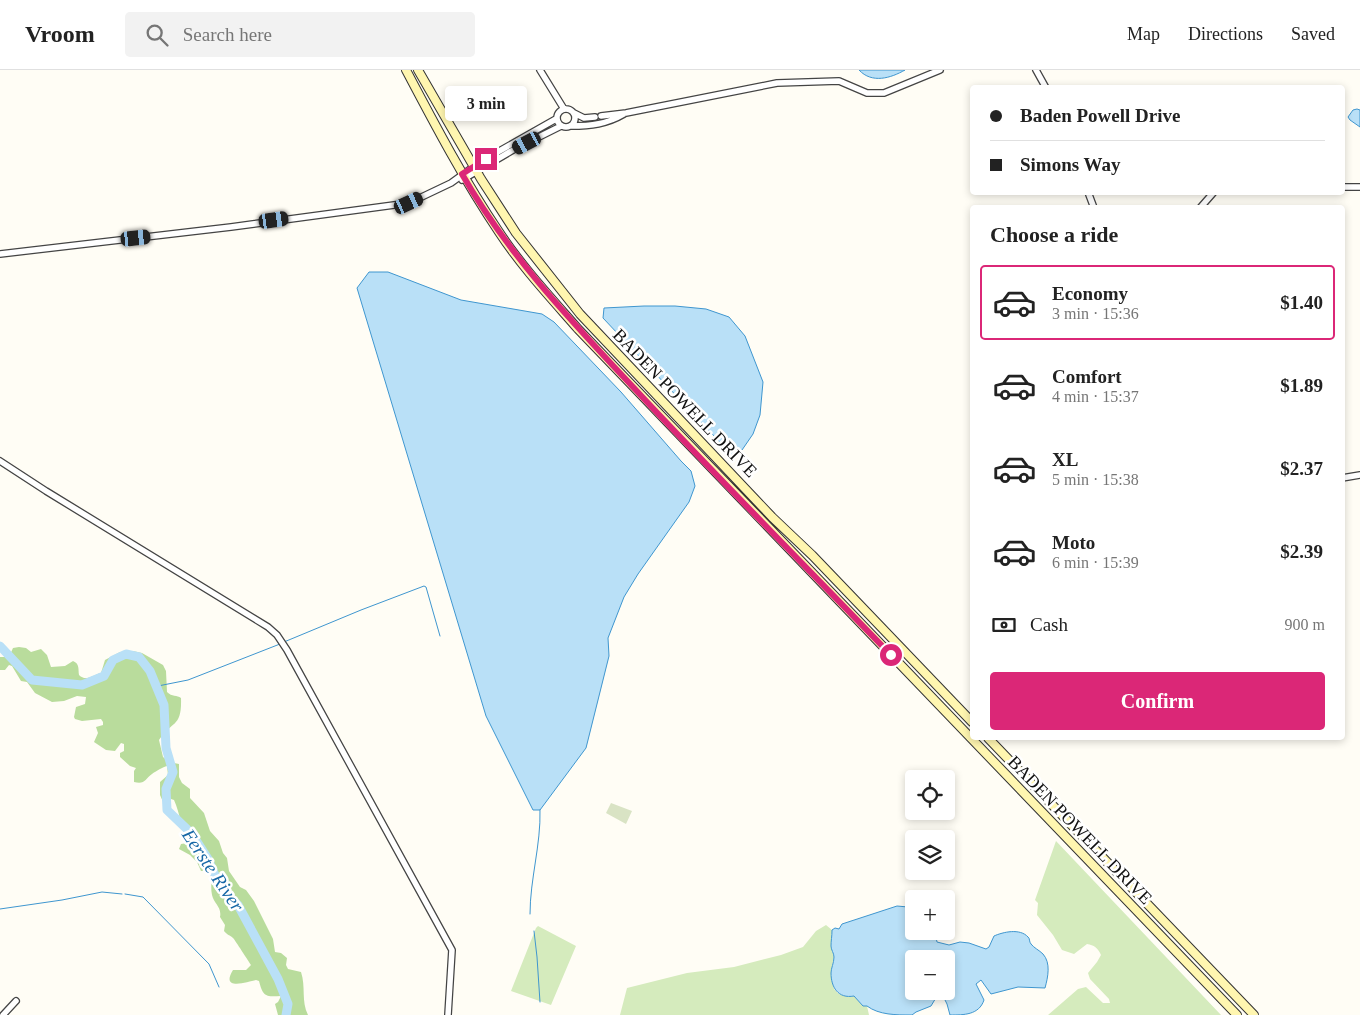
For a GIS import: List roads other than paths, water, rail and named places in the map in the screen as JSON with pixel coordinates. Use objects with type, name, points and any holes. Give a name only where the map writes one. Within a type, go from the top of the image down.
[{"type":"main road","name":"BADEN POWELL DRIVE","points":[[406,70],[464,176],[499,233],[534,278],[578,329],[970,737]]},
{"type":"main road","name":"BADEN POWELL DRIVE","points":[[418,70],[475,169],[516,233],[584,318],[772,517],[812,555],[970,720]]},
{"type":"main road","name":"BADEN POWELL DRIVE","points":[[973,740],[1237,1015]]},
{"type":"main road","name":"BADEN POWELL DRIVE","points":[[990,740],[1254,1015]]},
{"type":"street","points":[[540,70],[564,109]]},
{"type":"street","points":[[0,254],[231,227],[409,203],[464,176],[556,119],[559,112],[564,109],[569,109],[584,118],[626,113],[777,83],[839,81],[868,93],[884,93],[940,70]]},
{"type":"street","points":[[1036,70],[1044,85]]},
{"type":"street","points":[[572,126],[575,118],[574,113]]},
{"type":"street","points":[[556,119],[561,126],[566,128],[572,126],[592,126],[606,123],[626,113]]},
{"type":"street","points":[[475,169],[561,126]]},
{"type":"street","points":[[1345,187],[1360,187]]},
{"type":"street","points":[[1203,205],[1211,195]]},
{"type":"street","points":[[0,461],[268,627],[277,635],[288,650],[452,950],[448,1015]]},
{"type":"street","points":[[1345,478],[1360,476]]},
{"type":"street","points":[[0,1012],[3,1015],[16,1001]]},
{"type":"water","points":[[859,70],[905,70],[888,77],[876,78],[870,77]]},
{"type":"water","points":[[1353,110],[1360,110],[1360,127],[1348,117]]},
{"type":"water","points":[[369,272],[388,272],[461,300],[542,314],[554,322],[621,392],[691,471],[695,486],[689,502],[624,597],[608,638],[609,656],[586,748],[540,810],[533,810],[486,716],[357,288]]},
{"type":"water","points":[[644,306],[706,309],[729,317],[745,336],[763,382],[760,415],[753,434],[742,450],[732,455],[603,318],[604,308]]},
{"type":"water","points":[[897,906],[905,907],[905,940],[937,940],[937,942],[949,945],[960,942],[969,943],[986,949],[989,947],[994,936],[1007,932],[1021,932],[1025,934],[1029,938],[1030,943],[1046,958],[1048,975],[1045,988],[1018,987],[991,994],[981,980],[976,984],[984,1000],[979,1009],[966,1014],[950,1015],[945,1000],[955,1000],[955,950],[905,950],[905,1000],[935,1000],[931,1006],[912,1015],[894,1015],[863,1006],[854,996],[840,994],[836,991],[831,978],[834,961],[831,946],[832,930],[835,928],[839,929],[842,924]]},
{"type":"waterway","points":[[284,642],[424,586],[426,587],[440,636]]},
{"type":"waterway","points":[[158,686],[188,680],[280,644]]},
{"type":"waterway","name":"Eerste River","points":[[0,646],[32,680],[82,685],[104,676],[113,660],[126,654],[139,657],[150,671],[164,705],[166,748],[173,772],[166,789],[167,810],[192,834],[208,859],[221,889],[238,905],[278,979],[288,1004],[286,1015]]},
{"type":"waterway","points":[[530,914],[540,810]]},
{"type":"waterway","points":[[0,909],[102,892],[122,894]]},
{"type":"waterway","points":[[125,894],[143,897],[209,964],[219,987]]},
{"type":"waterway","points":[[534,931],[540,1002]]}]
